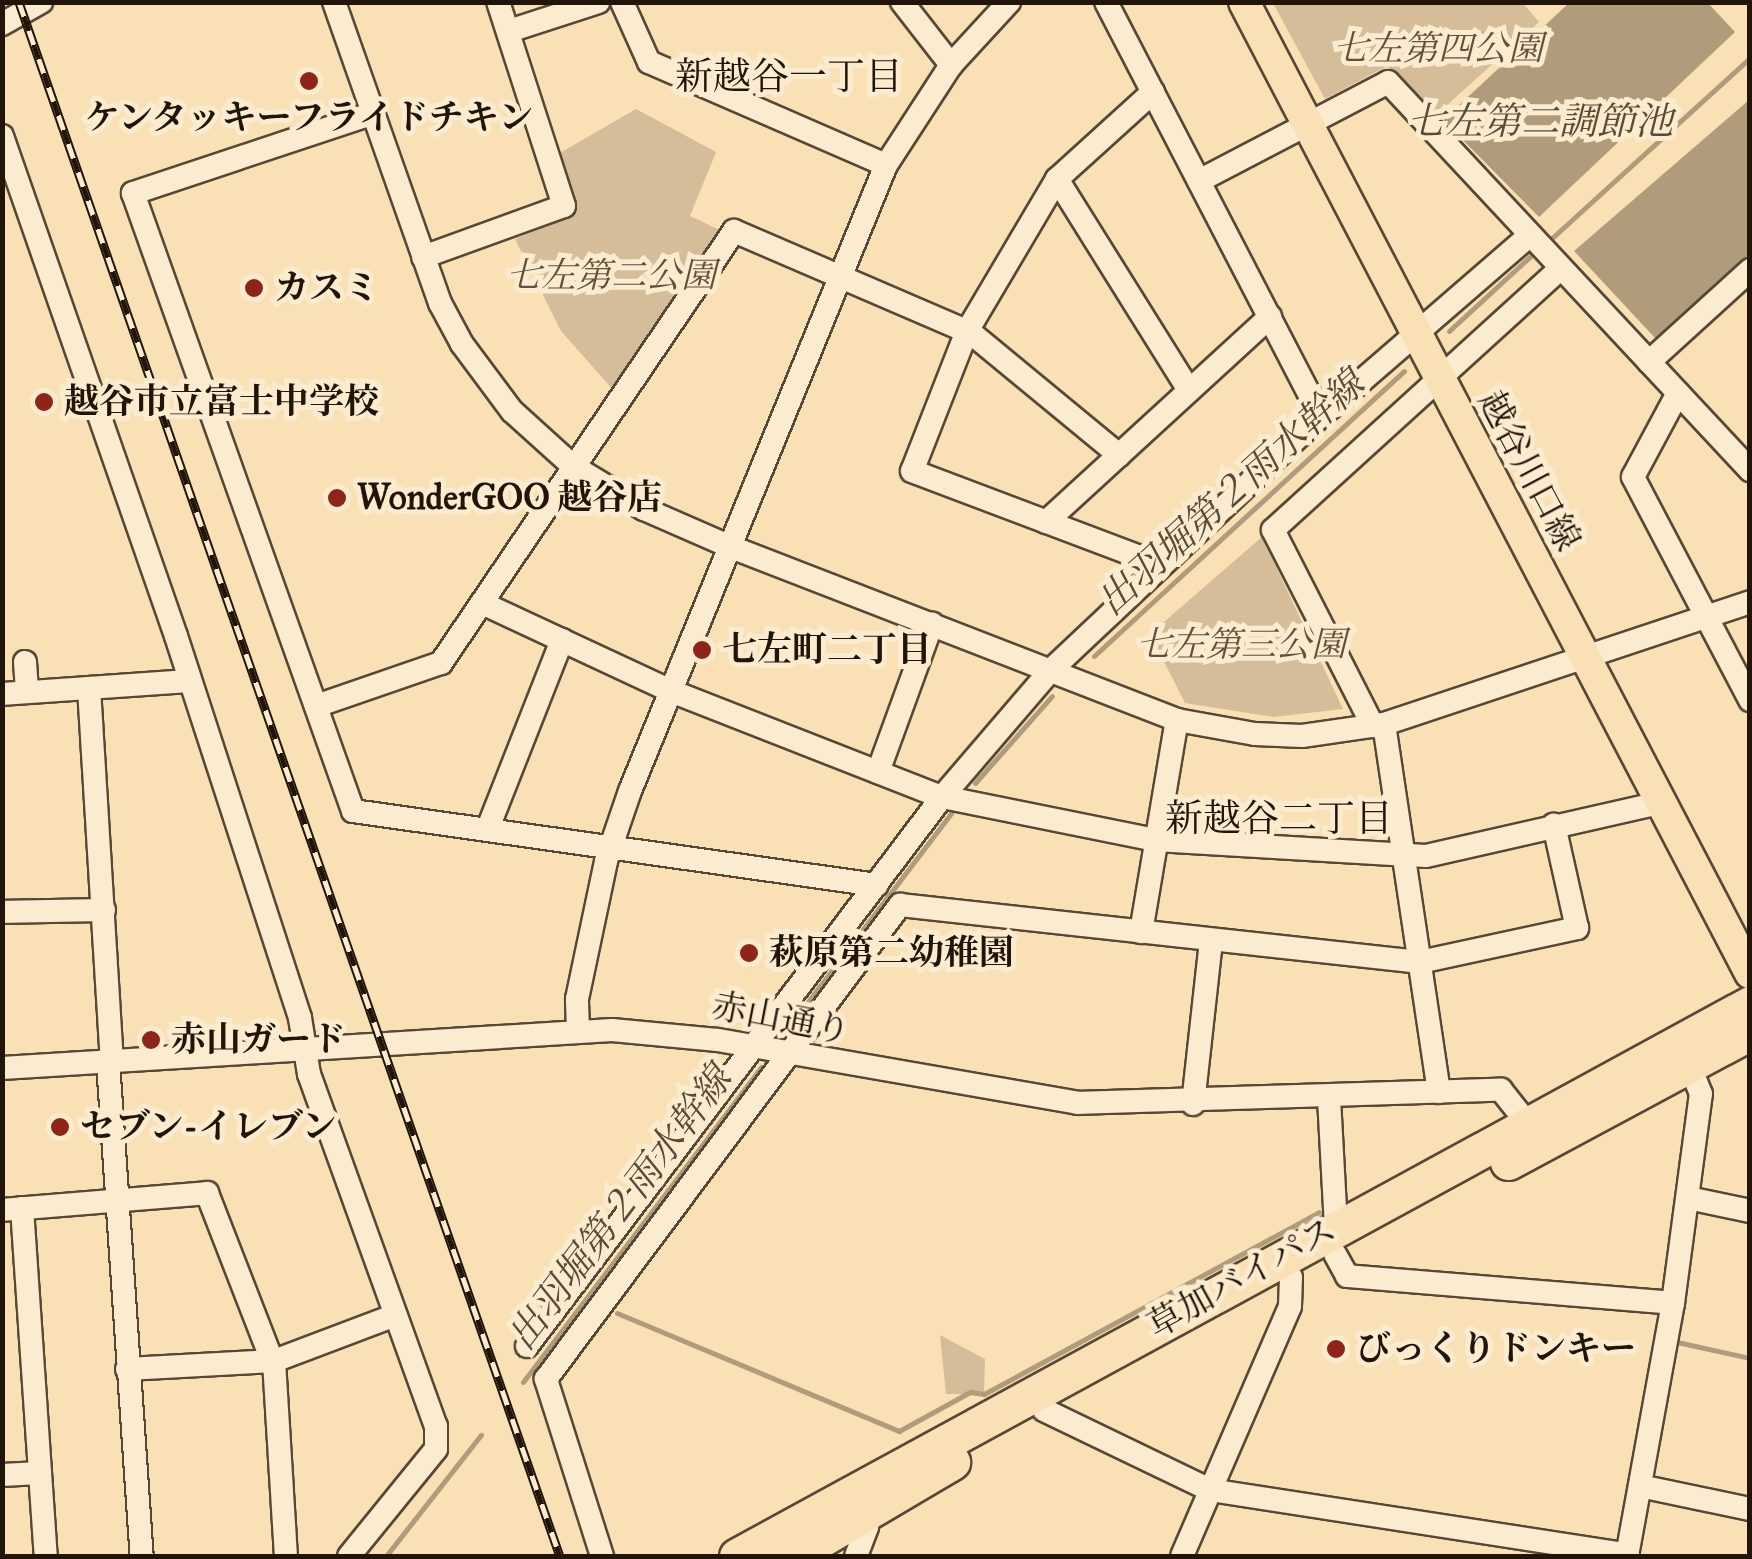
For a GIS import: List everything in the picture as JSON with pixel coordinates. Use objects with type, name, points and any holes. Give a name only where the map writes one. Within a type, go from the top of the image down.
[{"type":"highway","name":"草加バイパス","points":[[737,1556],[1685,1053],[1750,1004]]},
{"type":"highway","name":"草加バイパス","points":[[793,1556],[1044,1410],[1292,1276],[1335,1240],[1528,1124],[1685,1053],[1750,1032]]},
{"type":"main road","name":"越谷川口線","points":[[1244,2],[1750,973]]},
{"type":"street","points":[[2,24],[41,2]]},
{"type":"street","points":[[334,2],[422,257],[462,344],[512,412],[574,467],[644,508],[731,547],[1177,720],[1302,736],[1378,725],[1750,602]]},
{"type":"street","points":[[422,257],[564,206],[498,2]]},
{"type":"street","points":[[508,31],[598,2]]},
{"type":"street","points":[[622,2],[649,62],[886,165]]},
{"type":"street","points":[[902,2],[951,66]]},
{"type":"street","points":[[578,1030],[578,1000],[612,844],[886,165],[951,66],[1009,2]]},
{"type":"street","points":[[1106,2],[1321,416]]},
{"type":"street","points":[[1199,181],[1388,82],[1750,470]]},
{"type":"street","points":[[1153,92],[1056,180],[967,331],[912,471],[1161,565]]},
{"type":"street","points":[[371,114],[133,193],[353,811],[612,844],[876,885]]},
{"type":"street","points":[[2,136],[189,681],[300,1018],[305,1050],[438,1437],[390,1512],[349,1556]]},
{"type":"street","points":[[1056,180],[1189,390]]},
{"type":"street","points":[[316,706],[442,663],[734,230],[967,331],[1119,455]]},
{"type":"street","points":[[527,1346],[942,797],[1050,670],[1321,416],[1530,234]]},
{"type":"street","points":[[1439,1092],[1404,857],[1378,725],[1273,530],[1561,268]]},
{"type":"street","points":[[1650,362],[1750,270]]},
{"type":"street","points":[[1046,522],[1270,317]]},
{"type":"street","points":[[1678,393],[1633,476],[1750,700]]},
{"type":"street","points":[[482,603],[671,691],[942,797],[1156,840],[1404,857],[1660,803]]},
{"type":"street","points":[[878,772],[932,624]]},
{"type":"street","points":[[488,828],[562,640]]},
{"type":"street","points":[[25,662],[27,692]]},
{"type":"street","points":[[2,694],[189,681]]},
{"type":"street","points":[[89,688],[104,910],[116,1199],[142,1556]]},
{"type":"street","points":[[1141,932],[1177,720]]},
{"type":"street","points":[[602,1556],[546,1379],[900,905],[1420,962],[1577,928],[1554,825]]},
{"type":"street","points":[[2,912],[104,910]]},
{"type":"street","points":[[1193,1104],[1211,941]]},
{"type":"street","name":"赤山通り","points":[[2,1068],[578,1030],[756,1048],[1026,1097],[1193,1104],[1501,1090],[1528,1124]]},
{"type":"street","points":[[1044,1410],[1210,1490],[1627,1556],[1674,1303],[1701,1094],[1685,1053]]},
{"type":"street","points":[[1330,1098],[1335,1240],[1347,1276],[1674,1303]]},
{"type":"street","points":[[46,1556],[12,1209],[116,1199],[214,1198],[273,1361],[286,1556]]},
{"type":"street","points":[[1688,1198],[1750,1211]]},
{"type":"street","points":[[1182,1556],[1290,1306],[1292,1276]]},
{"type":"street","points":[[127,1369],[273,1361],[396,1315]]},
{"type":"street","points":[[2,1476],[40,1473]]},
{"type":"street","points":[[1640,1486],[1750,1509]]},
{"type":"street","points":[[856,1556],[867,1527],[863,1513]]},
{"type":"green space","name":"七左第四公園","points":[[1273,3],[1523,3],[1539,22],[1436,115],[1387,66],[1325,99]]},
{"type":"green space","name":"七左第二公園","points":[[636,109],[716,152],[690,216],[726,233],[615,392],[561,331],[515,239],[575,215],[560,153]]},
{"type":"green space","name":"七左第三公園","points":[[1262,537],[1343,709],[1273,717],[1185,703],[1150,634]]},
{"type":"green space","points":[[940,1335],[985,1359],[984,1394],[946,1394]]},
{"type":"water","name":"七左第二調節池","points":[[1569,3],[1708,3],[1735,32],[1539,217],[1443,120]]},
{"type":"water","points":[[1749,100],[1749,255],[1656,339],[1574,251]]},
{"type":"waterway","name":"出羽堀第２雨水幹線","points":[[1552,238],[1750,58]]},
{"type":"waterway","name":"出羽堀第２雨水幹線","points":[[1449,331],[1535,252]]},
{"type":"waterway","name":"出羽堀第２雨水幹線","points":[[1094,656],[1404,371]]},
{"type":"waterway","name":"出羽堀第２雨水幹線","points":[[975,783],[1052,696]]},
{"type":"waterway","name":"出羽堀第２雨水幹線","points":[[788,1028],[951,813]]},
{"type":"waterway","name":"出羽堀第２雨水幹線","points":[[523,1382],[761,1067]]},
{"type":"waterway","points":[[617,1313],[899,1431],[970,1392],[984,1394],[1319,1212]]},
{"type":"waterway","points":[[1677,1342],[1750,1358]]},
{"type":"waterway","name":"出羽堀第２雨水幹線","points":[[386,1556],[481,1435]]},
{"type":"railway","points":[[19,2],[560,1556]]},
{"type":"place","name":"ケンタッキーフライドチキン","points":[[309,81]]},
{"type":"place","name":"カスミ","points":[[254,288]]},
{"type":"place","name":"越谷市立富士中学校","points":[[44,402]]},
{"type":"place","name":"WonderGOO 越谷店","points":[[337,498]]},
{"type":"place","name":"七左町二丁目","points":[[702,650]]},
{"type":"place","name":"萩原第二幼稚園","points":[[749,953]]},
{"type":"place","name":"赤山ガード","points":[[151,1040]]},
{"type":"place","name":"セブン-イレブン","points":[[60,1127]]},
{"type":"place","name":"びっくりドンキー","points":[[1336,1349]]},
{"type":"district","name":"新越谷一丁目","points":[[789,77]]},
{"type":"district","name":"新越谷二丁目","points":[[1279,819]]}]
